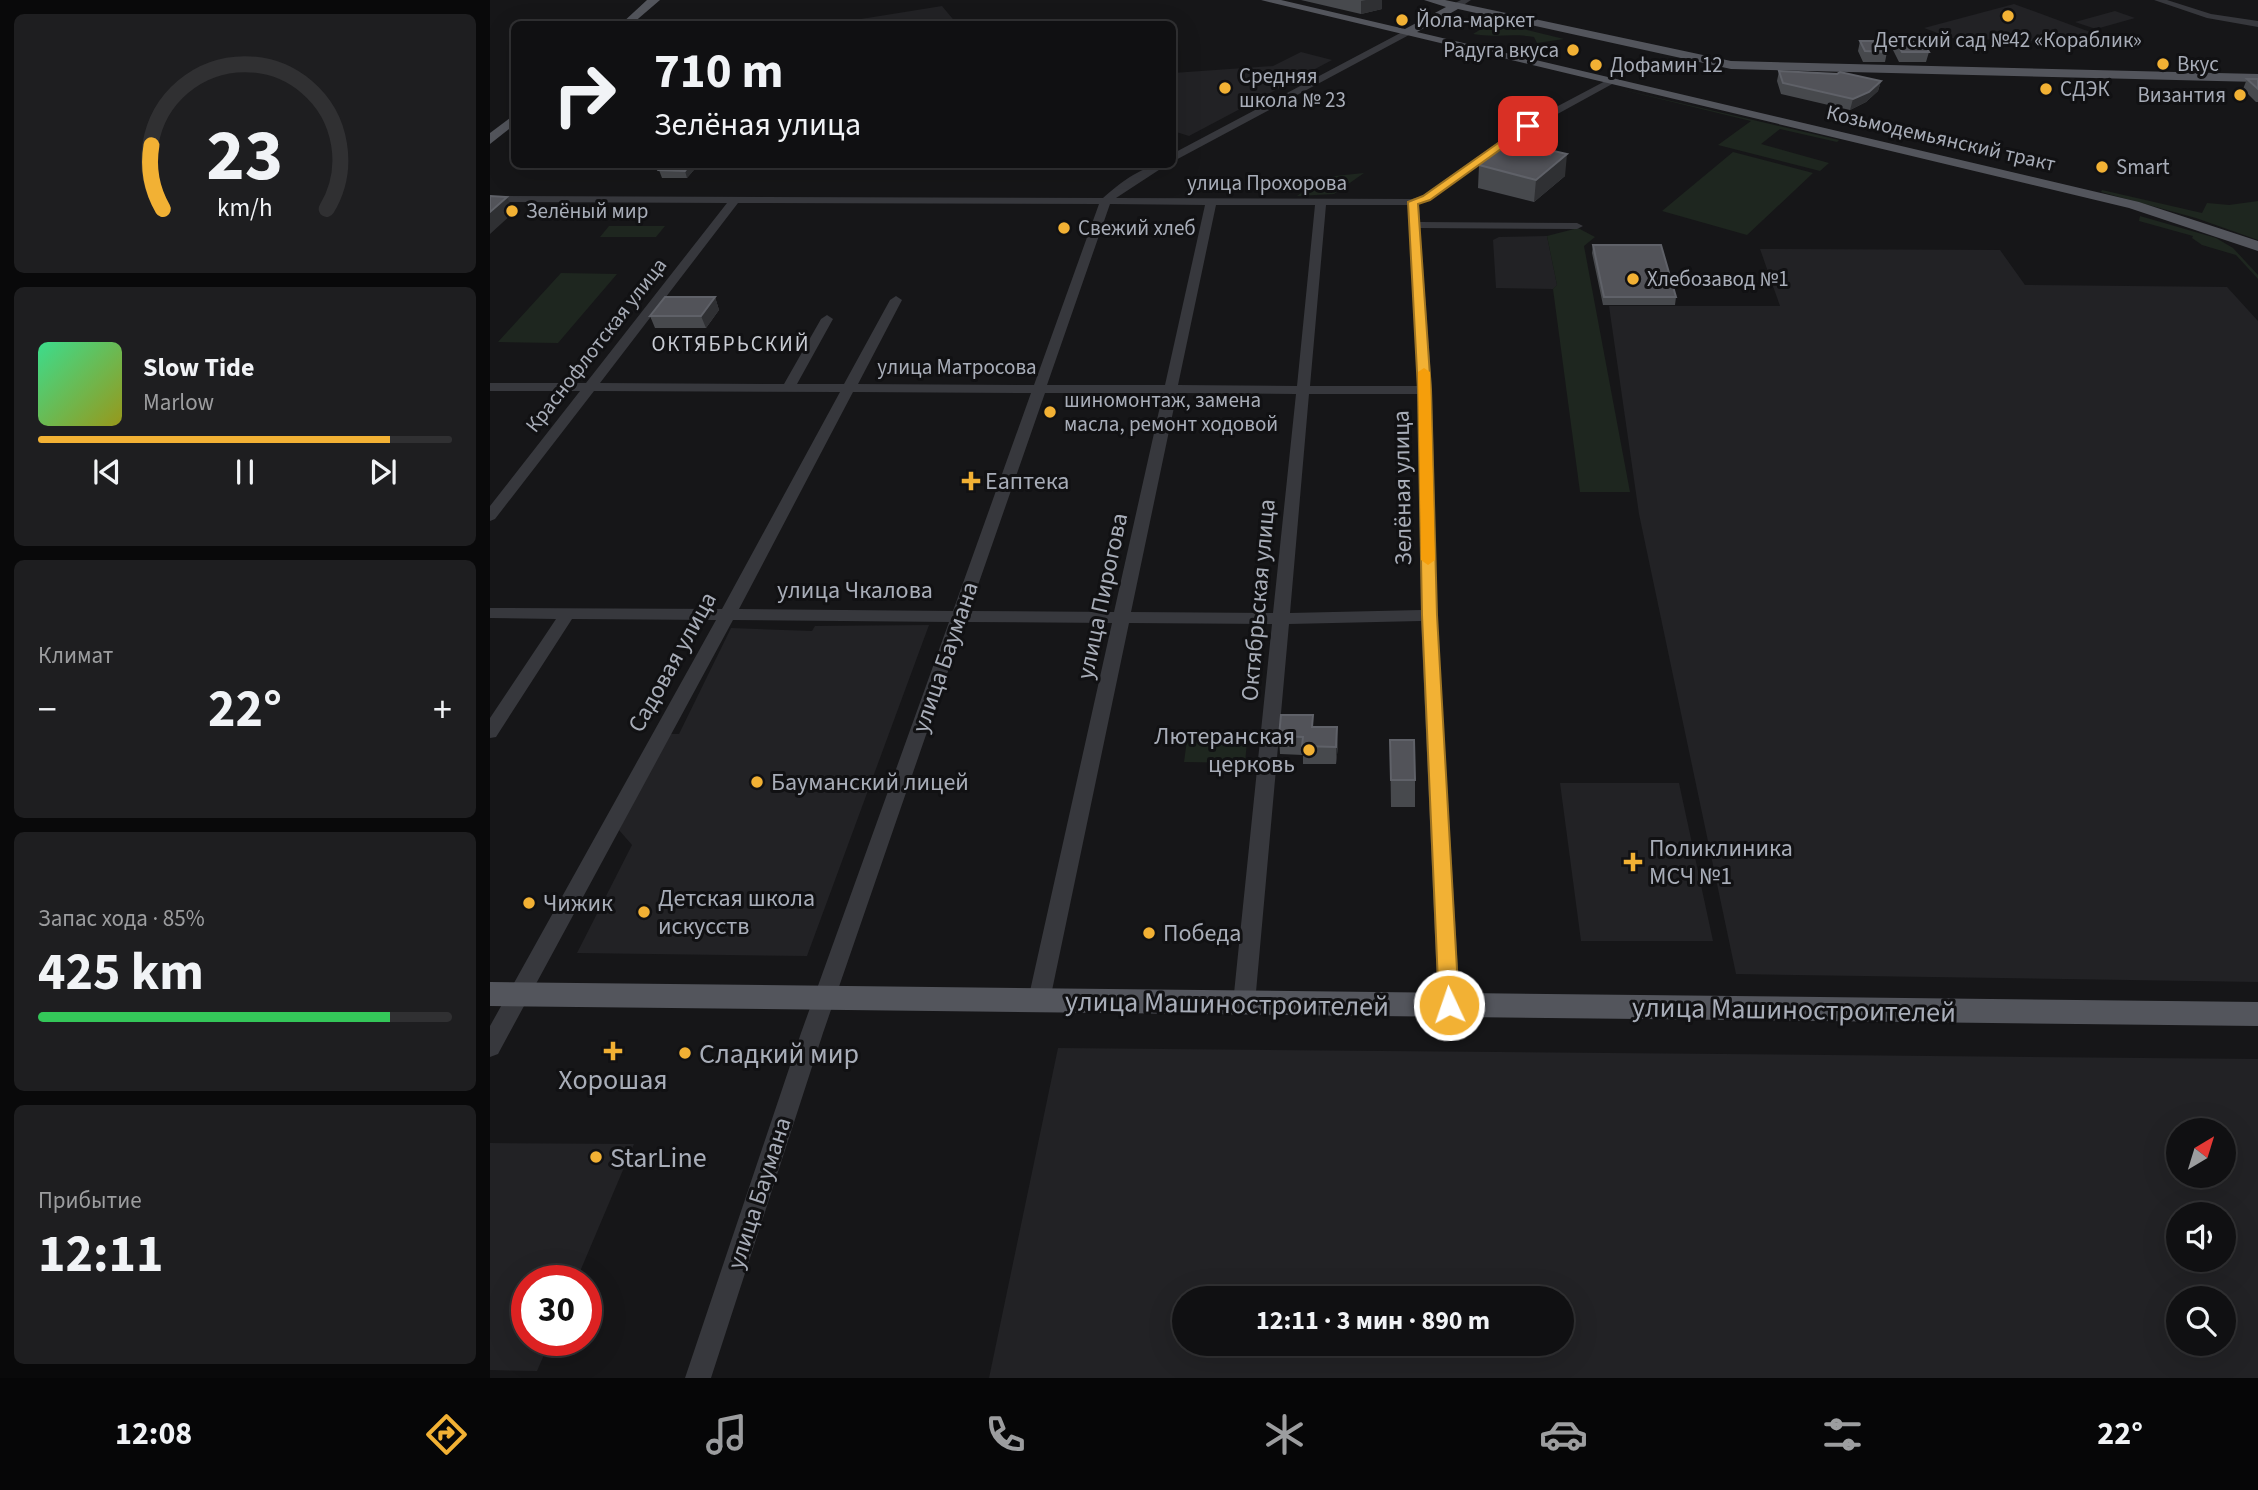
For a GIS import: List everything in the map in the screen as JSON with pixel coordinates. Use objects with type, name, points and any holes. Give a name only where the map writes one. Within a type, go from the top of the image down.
[{"type":"main road","points":[[629,21],[654,0]]},
{"type":"main road","name":"Козьмодемьянский тракт","points":[[1267,0],[2141,207],[2258,246]]},
{"type":"main road","points":[[1430,0],[1716,70],[2258,81]]},
{"type":"main road","points":[[1406,33],[1457,6]]},
{"type":"main road","points":[[490,140],[511,122]]},
{"type":"main road","name":"улица Машиностроителей","points":[[490,994],[2258,1014]]},
{"type":"street","points":[[2158,0],[2206,15],[2258,24]]},
{"type":"street","points":[[1176,157],[1406,33]]},
{"type":"street","points":[[1413,202],[1426,198],[1528,126],[1611,81]]},
{"type":"street","points":[[1105,202],[1122,187],[1156,168]]},
{"type":"street","name":"улица Прохорова","points":[[490,199],[1413,202]]},
{"type":"street","name":"Краснофлотская улица","points":[[490,516],[735,200]]},
{"type":"street","name":"улица Баумана","points":[[698,1378],[825,998],[1105,202]]},
{"type":"street","name":"улица Пирогова","points":[[1039,1000],[1211,202]]},
{"type":"street","name":"Октябрьская улица","points":[[1244,1003],[1321,202]]},
{"type":"street","name":"Зелёная улица","points":[[1413,202],[1425,390],[1429,615],[1449,1005]]},
{"type":"street","points":[[1414,225],[1577,226]]},
{"type":"street","name":"Садовая улица","points":[[490,1048],[728,614],[896,300]]},
{"type":"street","points":[[788,388],[827,319]]},
{"type":"street","name":"улица Матросова","points":[[490,387],[1425,390]]},
{"type":"street","name":"улица Чкалова","points":[[490,613],[1282,619],[1429,615]]},
{"type":"street","points":[[490,733],[568,613]]},
{"type":"shaded area","name":"Детский сад №42 «Кораблик»","points":[[2014,4],[2101,36],[2077,43],[1951,38],[1924,28]]},
{"type":"shaded area","points":[[942,6],[954,21],[849,21]]},
{"type":"shaded area","points":[[2115,11],[2135,18],[2096,29],[2075,22]]},
{"type":"shaded area","points":[[1491,23],[1564,39],[1537,43],[1534,37],[1473,34]]},
{"type":"shaded area","name":"Средняя школа № 23","points":[[1301,52],[1332,60],[1189,136],[1176,132],[1176,73],[1273,66]]},
{"type":"shaded area","points":[[1611,87],[1839,140],[1837,142],[1780,129],[1761,144],[1829,163],[1820,171],[1718,145],[1751,121]]},
{"type":"shaded area","points":[[1733,152],[1813,173],[1747,235],[1662,211]]},
{"type":"shaded area","points":[[1364,173],[1334,194],[1297,196],[1325,177]]},
{"type":"shaded area","points":[[2102,190],[2202,213],[2207,203],[2229,205],[2258,201],[2258,240],[2196,218],[2101,192]]},
{"type":"shaded area","points":[[2140,216],[2216,238],[2233,248],[2258,275],[2258,279],[2236,255],[2202,245],[2192,238],[2193,236],[2139,221]]},
{"type":"shaded area","points":[[609,226],[665,226],[656,237],[600,237]]},
{"type":"shaded area","points":[[1578,228],[1595,237],[1584,246],[1630,492],[1580,492],[1553,289],[1557,285],[1547,236]]},
{"type":"shaded area","points":[[1547,236],[1557,285],[1553,289],[1496,288],[1493,240],[1499,237]]},
{"type":"shaded area","points":[[1760,249],[2000,250],[2025,285],[2227,287],[2258,321],[2258,982],[1736,974],[1639,514],[1609,306],[1780,306]]},
{"type":"shaded area","points":[[561,273],[617,274],[558,343],[498,342]]},
{"type":"shaded area","name":"Бауманский лицей","points":[[929,625],[807,956],[577,953],[632,845],[619,830],[668,734],[679,734],[731,628],[812,631],[815,626]]},
{"type":"shaded area","points":[[1187,740],[1247,741],[1245,763],[1184,762]]},
{"type":"shaded area","name":"Поликлиника МСЧ №1","points":[[1560,783],[1679,783],[1713,941],[1581,941]]},
{"type":"shaded area","points":[[1058,1048],[2258,1059],[2258,1378],[989,1378]]},
{"type":"shaded area","points":[[490,1143],[634,1144],[583,1265],[511,1265],[511,1356],[544,1356],[537,1371],[490,1370]]},
{"type":"building","points":[[1895,40],[1922,40],[1929,52],[1902,52]]},
{"type":"building","points":[[1860,41],[1882,41],[1887,52],[1865,51]]},
{"type":"building","points":[[1779,71],[1840,72],[1881,81],[1869,92],[1853,99],[1783,83]]},
{"type":"building","points":[[2247,79],[2258,79],[2258,89]]},
{"type":"building","points":[[1504,144],[1550,155],[1554,151],[1567,154],[1536,180],[1479,165]]},
{"type":"building","points":[[661,168],[687,168],[685,171],[659,170]]},
{"type":"building","points":[[490,196],[507,197],[490,212]]},
{"type":"building","name":"Хлебозавод №1","points":[[1593,245],[1661,245],[1676,297],[1604,297]]},
{"type":"building","points":[[665,297],[715,297],[701,316],[650,316]]},
{"type":"building","points":[[1281,715],[1313,715],[1312,727],[1337,727],[1336,747],[1302,746],[1303,737],[1279,736]]},
{"type":"building","points":[[1390,740],[1414,740],[1415,780],[1391,780]]},
{"type":"slow traffic","points":[[1424,372],[1428,560]]},
{"type":"place","name":"Детский сад №42 «Кораблик»","points":[[2008,16]]},
{"type":"place","name":"Йола-маркет","points":[[1402,20]]},
{"type":"place","name":"Радуга вкуса","points":[[1573,50]]},
{"type":"place","name":"Вкус","points":[[2163,64]]},
{"type":"place","name":"Дофамин 12","points":[[1596,65]]},
{"type":"place","name":"Средняя школа № 23","points":[[1225,88]]},
{"type":"place","name":"СДЭК","points":[[2046,89]]},
{"type":"place","name":"Византия","points":[[2240,95]]},
{"type":"place","name":"Smart","points":[[2102,167]]},
{"type":"place","name":"Зелёный мир","points":[[512,211]]},
{"type":"place","name":"Свежий хлеб","points":[[1064,228]]},
{"type":"place","name":"Хлебозавод №1","points":[[1633,279]]},
{"type":"place","name":"шиномонтаж, замена масла, ремонт ходовой","points":[[1050,412]]},
{"type":"place","name":"Еаптека","points":[[971,481]]},
{"type":"place","name":"Лютеранская церковь","points":[[1309,750]]},
{"type":"place","name":"Бауманский лицей","points":[[757,782]]},
{"type":"place","name":"Поликлиника МСЧ №1","points":[[1633,862]]},
{"type":"place","name":"Чижик","points":[[529,903]]},
{"type":"place","name":"Детская школа искусств","points":[[644,912]]},
{"type":"place","name":"Победа","points":[[1149,933]]},
{"type":"place","name":"Хорошая","points":[[613,1051]]},
{"type":"place","name":"Сладкий мир","points":[[685,1053]]},
{"type":"place","name":"StarLine","points":[[596,1157]]},
{"type":"district","name":"ОКТЯБРЬСКИЙ","points":[[731,344]]},
{"type":"route","points":[[1449,1005],[1429,615],[1425,390],[1413,202],[1426,198],[1528,126]]}]
